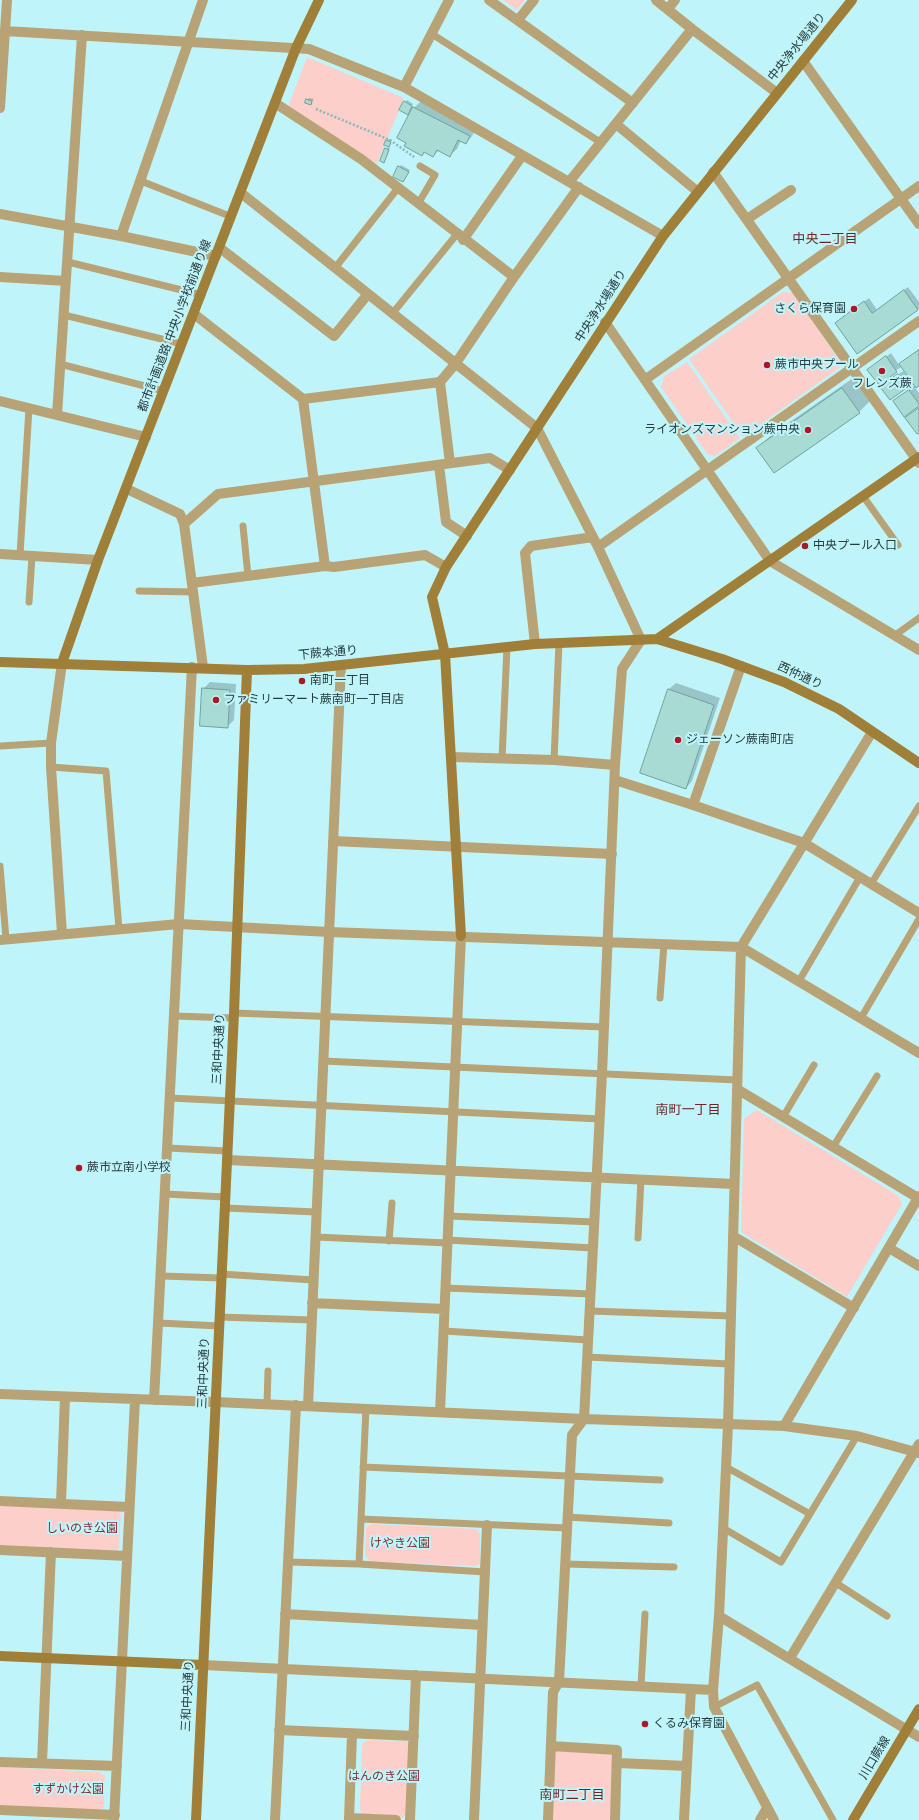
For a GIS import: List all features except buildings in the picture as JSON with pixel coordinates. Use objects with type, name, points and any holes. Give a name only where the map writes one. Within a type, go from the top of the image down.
[{"type":"street","points":[[0,108],[8,0]]},
{"type":"street","points":[[121,236],[203,0]]},
{"type":"street","name":"都市計画道路 中央小学校前通り線","points":[[62,664],[98,560],[127,489],[296,48],[319,0]]},
{"type":"street","points":[[404,87],[449,0]]},
{"type":"street","points":[[489,0],[633,103]]},
{"type":"street","points":[[518,20],[534,0]]},
{"type":"street","points":[[656,0],[777,93]]},
{"type":"street","points":[[668,9],[675,0]]},
{"type":"street","name":"中央浄水場通り","points":[[461,936],[445,654],[432,597],[446,567],[605,322],[663,236],[852,0]]},
{"type":"street","points":[[569,182],[692,29]]},
{"type":"street","points":[[6,31],[309,49],[404,87],[663,236]]},
{"type":"street","points":[[56,415],[68,262],[82,35]]},
{"type":"street","points":[[803,61],[919,224]]},
{"type":"street","points":[[275,103],[360,159],[514,277]]},
{"type":"street","points":[[616,124],[698,192]]},
{"type":"street","points":[[460,237],[522,156]]},
{"type":"street","points":[[657,639],[863,496],[918,460],[713,172]]},
{"type":"street","points":[[646,380],[919,186]]},
{"type":"street","points":[[303,399],[440,382],[456,362],[578,187]]},
{"type":"street","points":[[747,219],[791,190]]},
{"type":"street","points":[[241,193],[367,295],[456,362],[537,428],[598,547],[641,640],[622,669],[615,765],[600,1119],[584,1419],[572,1435],[559,1682],[553,1692],[548,1820]]},
{"type":"street","points":[[0,214],[218,252],[334,336],[367,295]]},
{"type":"street","points":[[0,278],[66,281]]},
{"type":"street","points":[[194,314],[303,399],[325,566]]},
{"type":"street","points":[[598,547],[919,321]]},
{"type":"street","points":[[605,322],[770,560],[919,650]]},
{"type":"street","points":[[440,382],[450,463]]},
{"type":"street","points":[[0,401],[146,437]]},
{"type":"street","points":[[184,524],[218,494],[314,480],[490,458],[510,470]]},
{"type":"street","points":[[439,465],[446,522],[466,536]]},
{"type":"street","points":[[127,489],[180,514],[184,524],[203,668]]},
{"type":"street","points":[[535,644],[525,553],[531,546],[593,537]]},
{"type":"street","points":[[0,554],[98,560]]},
{"type":"street","points":[[193,587],[248,576],[425,555],[446,567]]},
{"type":"street","name":"下蕨本通り","points":[[0,662],[192,667],[247,670],[304,669],[535,644],[657,639]]},
{"type":"street","name":"西仲通り","points":[[657,639],[741,666],[790,685],[839,709],[919,763]]},
{"type":"street","points":[[62,664],[51,743],[51,767],[62,934]]},
{"type":"street","points":[[308,1406],[341,665]]},
{"type":"street","points":[[693,805],[741,666]]},
{"type":"street","points":[[154,1400],[162,1276],[192,667]]},
{"type":"street","name":"三和中央通り","points":[[196,1820],[227,1156],[247,670]]},
{"type":"street","points":[[774,1820],[714,1707],[713,1690],[719,1616],[728,1425],[741,947],[872,732]]},
{"type":"street","points":[[452,757],[554,760],[615,765]]},
{"type":"street","points":[[615,780],[804,843],[919,913]]},
{"type":"street","points":[[333,841],[456,848],[612,854]]},
{"type":"street","points":[[3,940],[179,924],[329,932],[741,947],[919,1053]]},
{"type":"street","points":[[440,1412],[461,936]]},
{"type":"street","points":[[737,1084],[783,1117],[919,1197],[784,1426]]},
{"type":"street","points":[[227,1156],[319,1164],[734,1184]]},
{"type":"street","points":[[733,1236],[854,1308]]},
{"type":"street","points":[[888,1248],[919,1266]]},
{"type":"street","points":[[312,1303],[444,1309]]},
{"type":"street","points":[[0,1394],[296,1405],[728,1425],[784,1426],[857,1436],[918,1449],[790,1658]]},
{"type":"street","points":[[60,1503],[65,1397]]},
{"type":"street","points":[[0,1810],[44,1816],[114,1817],[135,1400]]},
{"type":"street","points":[[275,1820],[296,1405]]},
{"type":"street","points":[[0,1501],[129,1507]]},
{"type":"street","points":[[474,1820],[487,1524]]},
{"type":"street","points":[[0,1550],[127,1556]]},
{"type":"street","points":[[42,1763],[52,1552]]},
{"type":"street","points":[[285,1614],[482,1625]]},
{"type":"street","points":[[719,1616],[919,1737]]},
{"type":"street","points":[[0,1656],[713,1690]]},
{"type":"street","points":[[410,1820],[416,1675]]},
{"type":"street","points":[[684,1820],[691,1689]]},
{"type":"street","name":"川口蕨線","points":[[853,1820],[919,1709]]},
{"type":"street","points":[[279,1730],[414,1736]]},
{"type":"street","points":[[352,1734],[349,1819],[396,1820]]},
{"type":"street","points":[[551,1746],[618,1750],[614,1820]]},
{"type":"street","points":[[0,1762],[116,1766]]},
{"type":"street","points":[[618,1763],[687,1766]]},
{"type":"street","points":[[760,1820],[767,1808]]},
{"type":"lane","points":[[432,34],[600,142]]},
{"type":"lane","points":[[418,204],[435,174],[420,166]]},
{"type":"lane","points":[[141,181],[232,217]]},
{"type":"lane","points":[[334,268],[398,188]]},
{"type":"lane","points":[[392,314],[460,237]]},
{"type":"lane","points":[[68,262],[202,295]]},
{"type":"lane","points":[[64,315],[182,344]]},
{"type":"lane","points":[[60,364],[164,391]]},
{"type":"lane","points":[[20,555],[29,408]]},
{"type":"lane","points":[[863,496],[898,545]]},
{"type":"lane","points":[[243,526],[248,576]]},
{"type":"lane","points":[[29,602],[32,556]]},
{"type":"lane","points":[[140,591],[193,587]]},
{"type":"lane","points":[[894,636],[919,618]]},
{"type":"lane","points":[[554,760],[559,642]]},
{"type":"lane","points":[[502,759],[506,647]]},
{"type":"lane","points":[[0,746],[51,743]]},
{"type":"lane","points":[[51,767],[106,771],[119,929]]},
{"type":"lane","points":[[871,884],[919,806]]},
{"type":"lane","points":[[0,866],[3,940]]},
{"type":"lane","points":[[799,981],[860,877]]},
{"type":"lane","points":[[861,1018],[919,919]]},
{"type":"lane","points":[[660,998],[664,944]]},
{"type":"lane","points":[[174,1016],[325,1017],[457,1023],[468,1021],[604,1027]]},
{"type":"lane","points":[[323,1061],[602,1074],[737,1084]]},
{"type":"lane","points":[[783,1117],[814,1065]]},
{"type":"lane","points":[[833,1147],[877,1076]]},
{"type":"lane","points":[[170,1098],[600,1119]]},
{"type":"lane","points":[[168,1148],[227,1156]]},
{"type":"lane","points":[[638,1238],[641,1180]]},
{"type":"lane","points":[[165,1194],[225,1197]]},
{"type":"lane","points":[[389,1241],[392,1203]]},
{"type":"lane","points":[[224,1208],[316,1212]]},
{"type":"lane","points":[[448,1216],[594,1222]]},
{"type":"lane","points":[[316,1237],[593,1248]]},
{"type":"lane","points":[[162,1276],[221,1276],[313,1280]]},
{"type":"lane","points":[[445,1288],[591,1294]]},
{"type":"lane","points":[[590,1311],[730,1316]]},
{"type":"lane","points":[[159,1323],[312,1320]]},
{"type":"lane","points":[[444,1331],[588,1340]]},
{"type":"lane","points":[[587,1357],[729,1364]]},
{"type":"lane","points":[[267,1404],[268,1371]]},
{"type":"lane","points":[[359,1564],[366,1408]]},
{"type":"lane","points":[[723,1528],[781,1562],[857,1436]]},
{"type":"lane","points":[[363,1467],[660,1480]]},
{"type":"lane","points":[[726,1467],[810,1514]]},
{"type":"lane","points":[[567,1517],[669,1523]]},
{"type":"lane","points":[[361,1519],[567,1528]]},
{"type":"lane","points":[[288,1562],[359,1564],[484,1572]]},
{"type":"lane","points":[[565,1564],[674,1566]]},
{"type":"lane","points":[[836,1583],[887,1616]]},
{"type":"lane","points":[[641,1686],[645,1614]]},
{"type":"lane","points":[[714,1707],[757,1685],[833,1820]]},
{"type":"path","points":[[316,109],[390,140],[415,157],[412,162],[420,166]]},
{"type":"green space","points":[[503,0],[525,0],[517,10]]},
{"type":"green space","points":[[307,57],[404,98],[377,164],[288,107]]},
{"type":"green space","name":"蕨市中央プール","points":[[783,292],[793,293],[841,363],[839,368],[743,437],[689,359]]},
{"type":"green space","points":[[687,362],[740,438],[715,456],[708,455],[661,387],[664,376]]},
{"type":"green space","points":[[757,1110],[899,1196],[902,1204],[847,1297],[741,1232],[744,1118]]},
{"type":"green space","name":"しいのき公園","points":[[0,1505],[117,1510],[121,1514],[119,1549],[114,1551],[0,1545]]},
{"type":"green space","name":"けやき公園","points":[[372,1524],[476,1529],[480,1533],[480,1564],[475,1566],[371,1562],[365,1556],[366,1527]]},
{"type":"green space","name":"はんのき公園","points":[[367,1740],[406,1741],[409,1744],[407,1813],[403,1817],[363,1815],[360,1810],[362,1744]]},
{"type":"green space","points":[[551,1746],[617,1750],[614,1820],[548,1820]]},
{"type":"green space","name":"すずかけ公園","points":[[0,1767],[100,1772],[105,1776],[104,1808],[99,1810],[0,1806]]},
{"type":"place","name":"さくら保育園","points":[[854,309]]},
{"type":"place","name":"蕨市中央プール","points":[[767,365]]},
{"type":"place","name":"フレンズ蕨","points":[[882,371]]},
{"type":"place","name":"ライオンズマンション蕨中央","points":[[808,430]]},
{"type":"place","name":"中央プール入口","points":[[805,546]]},
{"type":"place","name":"南町一丁目","points":[[302,681]]},
{"type":"place","name":"ファミリーマート蕨南町一丁目店","points":[[216,700]]},
{"type":"place","name":"ジェーソン蕨南町店","points":[[678,740]]},
{"type":"place","name":"蕨市立南小学校","points":[[79,1168]]},
{"type":"place","name":"くるみ保育園","points":[[645,1724]]},
{"type":"district","name":"中央二丁目","points":[[825,239]]},
{"type":"district","name":"南町一丁目","points":[[688,1110]]},
{"type":"district","name":"南町二丁目","points":[[572,1795]]}]
